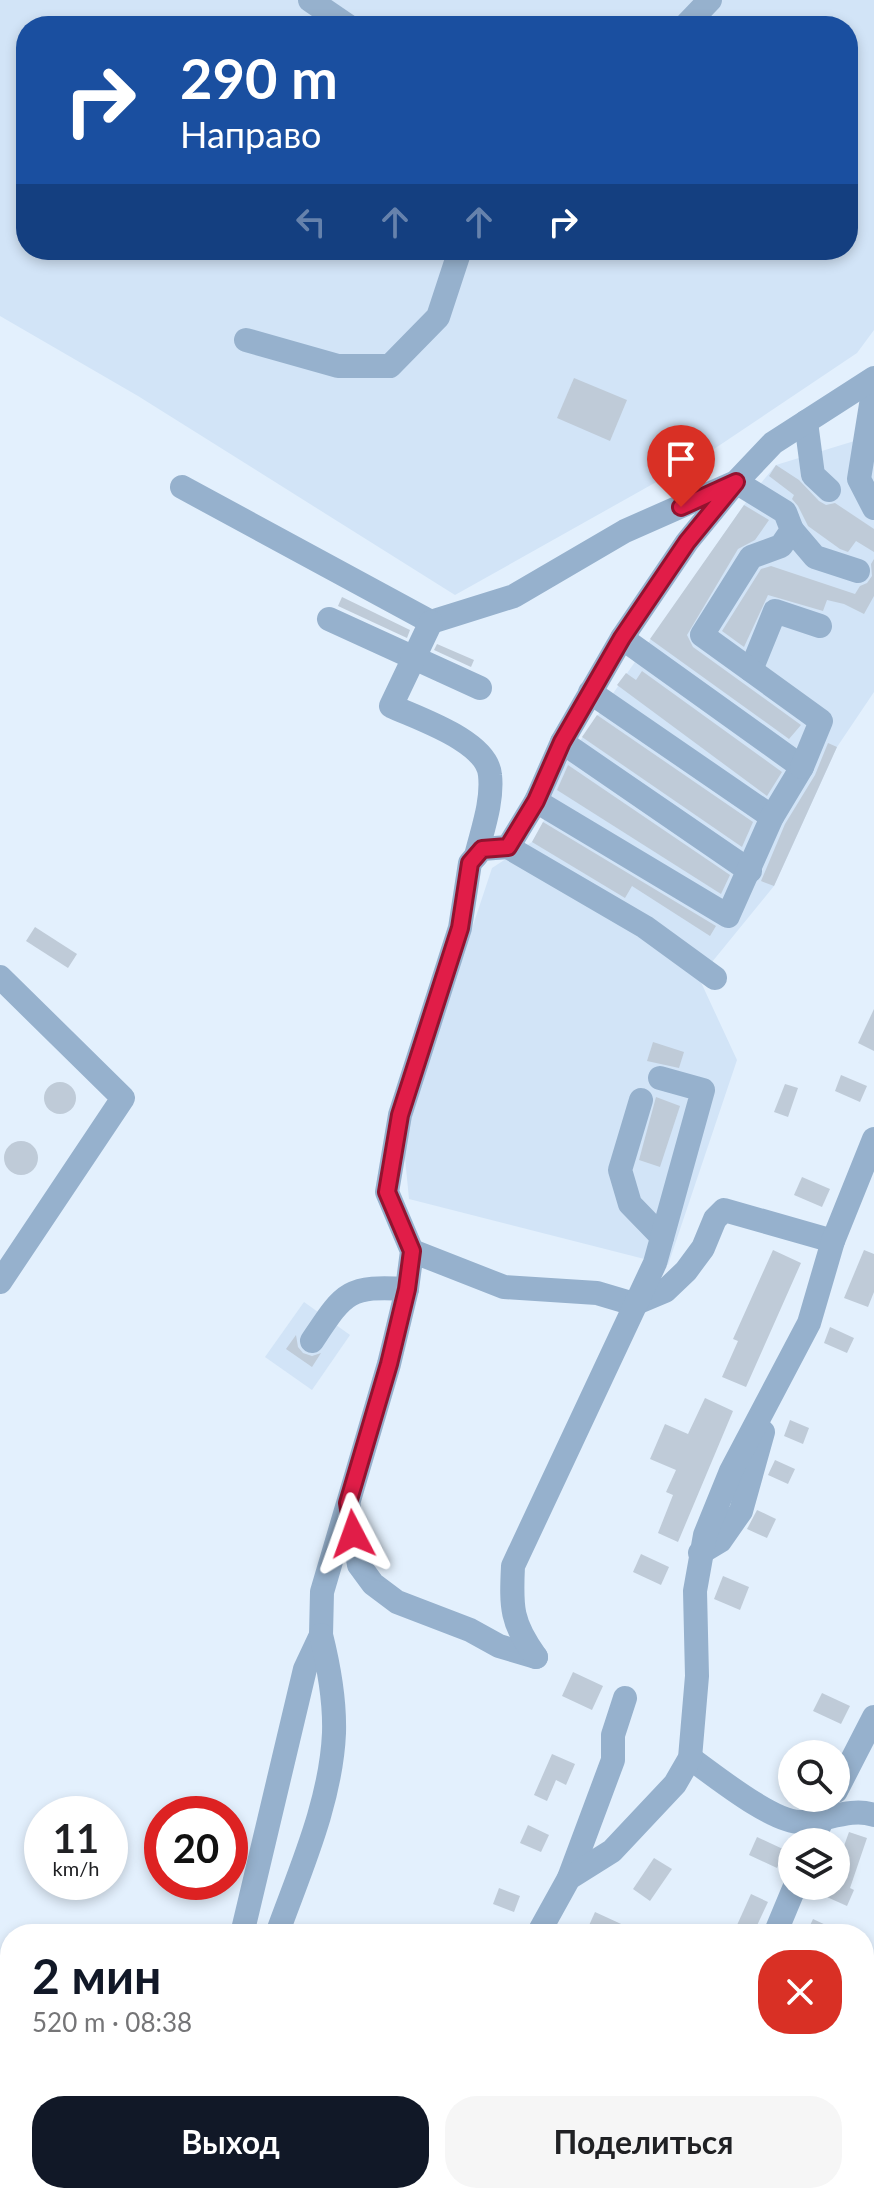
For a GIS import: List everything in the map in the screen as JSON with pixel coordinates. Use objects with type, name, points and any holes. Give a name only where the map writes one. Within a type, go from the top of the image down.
[{"type":"street","points":[[310,0],[333,16]]},
{"type":"street","points":[[695,16],[710,0]]},
{"type":"street","points":[[246,340],[338,366],[390,366],[438,317],[457,260]]},
{"type":"street","points":[[508,847],[536,801],[562,742],[590,692],[622,638],[687,542],[773,443],[874,378]]},
{"type":"street","points":[[874,386],[859,479],[874,508]]},
{"type":"street","points":[[806,422],[813,475],[829,490]]},
{"type":"street","points":[[736,482],[785,512],[792,530],[815,557],[858,571]]},
{"type":"street","points":[[182,487],[431,622],[514,596],[625,531],[736,482]]},
{"type":"street","points":[[536,801],[728,916],[772,817],[802,767],[821,721],[702,635],[751,557],[781,546],[792,530]]},
{"type":"street","points":[[751,670],[775,611],[820,626]]},
{"type":"street","points":[[329,619],[480,688]]},
{"type":"street","points":[[431,622],[391,706],[469,744],[482,755],[490,773],[489,800],[476,856]]},
{"type":"street","points":[[622,638],[802,767]]},
{"type":"street","points":[[590,692],[772,817]]},
{"type":"street","points":[[562,742],[750,871]]},
{"type":"street","points":[[281,1924],[310,1842],[329,1775],[333,1720],[331,1679],[321,1635],[322,1592],[389,1364],[407,1289],[412,1251],[387,1192],[400,1115],[460,928],[470,863],[482,849],[508,847],[645,927],[715,978]]},
{"type":"street","points":[[0,977],[123,1098],[0,1282]]},
{"type":"street","points":[[348,1503],[359,1565],[373,1584],[397,1602],[470,1630],[499,1646],[536,1657],[519,1634],[511,1601],[513,1566],[655,1263],[703,1090],[660,1078]]},
{"type":"street","points":[[641,1100],[620,1170],[630,1204],[662,1237]]},
{"type":"street","points":[[569,1878],[612,1851],[675,1784],[690,1758],[697,1676],[695,1591],[700,1553],[720,1494],[809,1323],[833,1241],[874,1139]]},
{"type":"street","points":[[851,1200],[874,1209]]},
{"type":"street","points":[[412,1251],[504,1287],[597,1293],[634,1304],[665,1291],[686,1271],[703,1248],[715,1219],[724,1210],[833,1241]]},
{"type":"street","points":[[312,1341],[343,1297],[373,1286],[407,1289]]},
{"type":"street","points":[[244,1924],[305,1669],[321,1635]]},
{"type":"street","points":[[544,1924],[569,1878],[613,1760],[613,1735],[625,1698]]},
{"type":"street","points":[[850,1764],[874,1717]]},
{"type":"street","points":[[690,1758],[787,1821],[801,1822],[820,1812]]},
{"type":"street","points":[[850,1810],[874,1815]]},
{"type":"street","points":[[779,1924],[789,1900]]},
{"type":"shaded area","points":[[0,0],[874,0],[874,330],[857,353],[708,453],[455,595],[138,396],[0,316]]},
{"type":"shaded area","points":[[874,435],[874,692],[837,747],[774,886],[699,978],[737,1060],[668,1265],[409,1199],[403,1137],[492,868],[532,842],[547,815],[552,786],[580,741],[751,495],[776,465]]},
{"type":"shaded area","points":[[304,1302],[350,1335],[312,1390],[265,1357]]},
{"type":"building","points":[[574,378],[627,400],[610,441],[557,418]]},
{"type":"building","points":[[776,465],[799,480],[819,501],[826,505],[835,503],[874,529],[874,552],[856,541],[848,552],[840,549],[808,526],[792,499],[794,495],[769,476]]},
{"type":"building","points":[[744,505],[769,520],[755,540],[738,549],[687,635],[693,647],[801,725],[789,739],[650,639]]},
{"type":"building","points":[[874,559],[874,596],[864,614],[827,600],[823,611],[768,595],[744,647],[722,631],[761,569],[771,566],[855,594],[872,576]]},
{"type":"building","points":[[342,597],[410,630],[407,638],[338,606]]},
{"type":"building","points":[[437,644],[474,660],[471,667],[434,650]]},
{"type":"building","points":[[642,671],[782,772],[767,796],[617,685],[626,673],[636,680]]},
{"type":"building","points":[[597,715],[753,822],[742,847],[582,737]]},
{"type":"building","points":[[828,743],[837,747],[774,886],[761,881],[785,824],[815,775]]},
{"type":"building","points":[[568,765],[730,875],[721,894],[557,790]]},
{"type":"building","points":[[543,822],[716,926],[710,936],[632,886],[625,898],[532,842]]},
{"type":"building","points":[[35,927],[77,954],[68,968],[26,941]]},
{"type":"building","points":[[874,1009],[874,1051],[858,1043]]},
{"type":"building","points":[[653,1042],[684,1052],[679,1068],[647,1061]]},
{"type":"building","points":[[841,1075],[867,1086],[860,1102],[835,1091]]},
{"type":"building","points":[[60,1082],[72,1086],[76,1098],[72,1110],[60,1114],[48,1110],[44,1098],[48,1086]]},
{"type":"building","points":[[785,1084],[798,1088],[788,1117],[774,1112]]},
{"type":"building","points":[[656,1097],[680,1106],[660,1167],[639,1160]]},
{"type":"building","points":[[21,1141],[33,1146],[38,1158],[33,1170],[21,1175],[9,1170],[4,1158],[9,1146]]},
{"type":"building","points":[[802,1177],[830,1189],[822,1207],[794,1195]]},
{"type":"building","points":[[773,1250],[801,1263],[746,1387],[722,1377],[738,1341],[733,1339]]},
{"type":"building","points":[[864,1250],[874,1254],[874,1292],[868,1307],[844,1298]]},
{"type":"building","points":[[830,1327],[854,1338],[847,1353],[824,1343]]},
{"type":"building","points":[[296,1335],[298,1347],[303,1353],[312,1356],[321,1353],[312,1367],[286,1349]]},
{"type":"building","points":[[705,1398],[733,1411],[678,1542],[658,1533],[673,1495],[666,1492],[676,1470],[650,1459],[665,1424],[688,1434]]},
{"type":"building","points":[[790,1420],[809,1428],[803,1444],[784,1436]]},
{"type":"building","points":[[775,1460],[795,1469],[788,1484],[768,1475]]},
{"type":"building","points":[[757,1510],[776,1519],[767,1538],[747,1529]]},
{"type":"building","points":[[641,1554],[669,1567],[661,1585],[633,1572]]},
{"type":"building","points":[[723,1576],[749,1587],[740,1610],[714,1599]]},
{"type":"building","points":[[573,1672],[603,1686],[592,1710],[562,1696]]},
{"type":"building","points":[[822,1693],[850,1706],[841,1724],[813,1711]]},
{"type":"building","points":[[552,1754],[575,1764],[566,1785],[556,1780],[547,1801],[534,1795]]},
{"type":"building","points":[[528,1825],[549,1835],[541,1852],[520,1843]]},
{"type":"building","points":[[850,1832],[867,1838],[850,1888]]},
{"type":"building","points":[[757,1837],[778,1847],[778,1866],[777,1868],[749,1855]]},
{"type":"building","points":[[654,1858],[672,1869],[650,1901],[633,1889]]},
{"type":"building","points":[[499,1888],[520,1896],[514,1912],[493,1904]]},
{"type":"building","points":[[751,1894],[768,1902],[758,1924],[738,1924]]},
{"type":"building","points":[[834,1900],[850,1900],[847,1906]]},
{"type":"building","points":[[595,1912],[621,1924],[590,1924]]},
{"type":"route","points":[[353,1534],[348,1503],[389,1364],[407,1289],[412,1251],[387,1192],[400,1115],[460,928],[470,863],[482,849],[508,847],[536,801],[562,742],[622,638],[687,542],[736,482],[681,507]]}]
